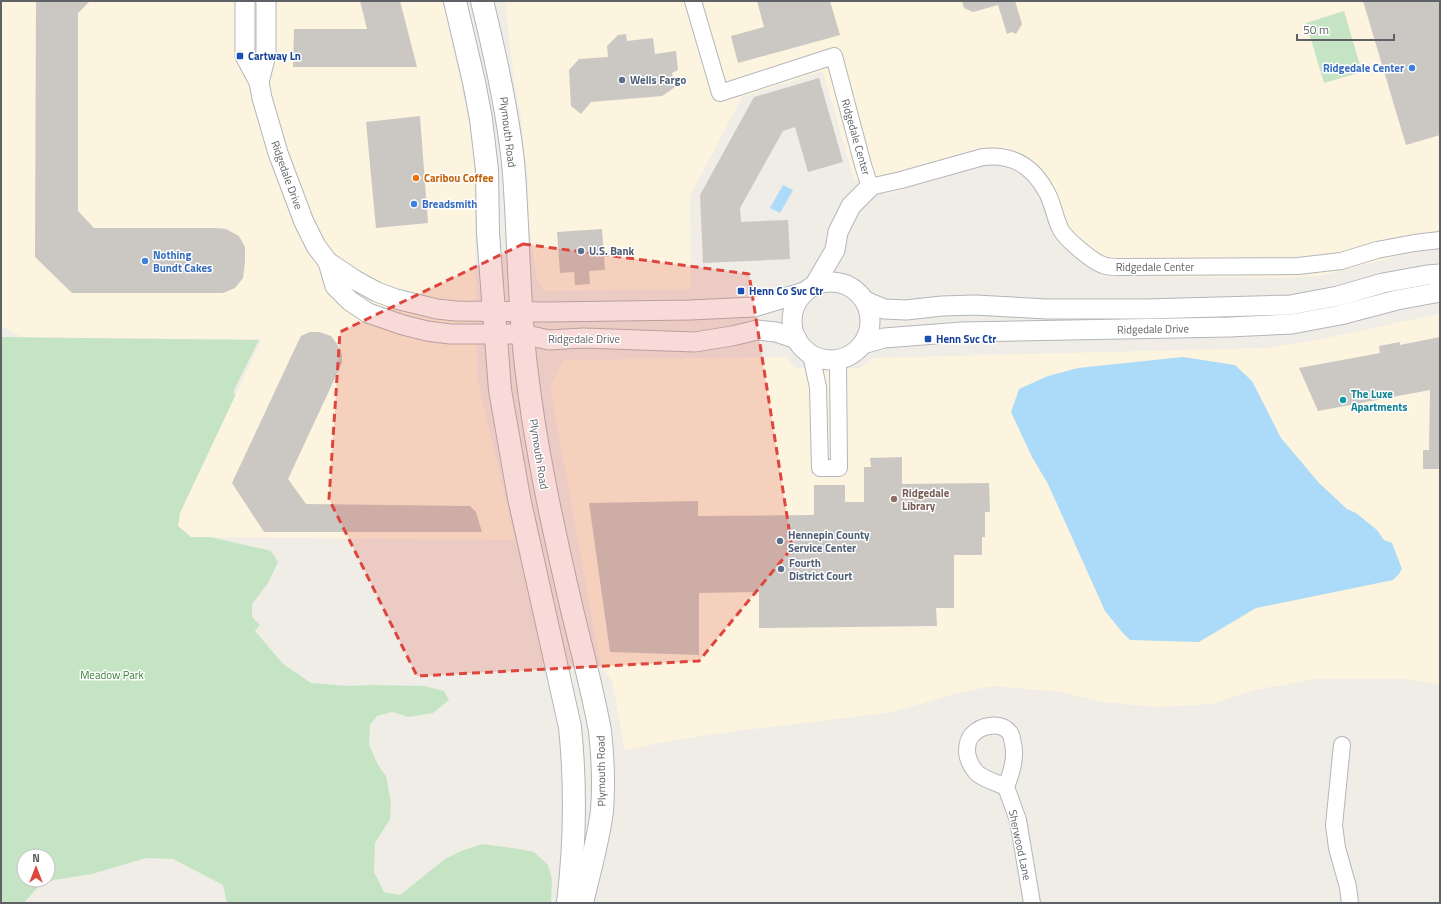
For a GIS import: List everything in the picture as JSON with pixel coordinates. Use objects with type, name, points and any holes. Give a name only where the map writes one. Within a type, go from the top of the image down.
[{"type":"main road","points":[[455,1],[474,82],[481,119],[487,170],[488,233],[500,390],[519,498],[570,727],[573,754],[574,820],[573,862],[568,903]]},
{"type":"main road","name":"Plymouth Road","points":[[482,1],[504,96],[515,187],[519,254],[520,312],[525,364],[545,490],[593,695],[600,731],[603,758],[602,811],[582,903]]},
{"type":"main road","points":[[494,1],[506,60],[504,96]]},
{"type":"main road","points":[[563,699],[593,695]]},
{"type":"street","name":"Ridgedale Drive","points":[[245,1],[245,56],[259,82],[262,98],[278,153],[302,215],[316,246],[328,262],[376,292],[396,299],[437,309],[456,311],[520,312],[660,311],[754,307],[809,289]]},
{"type":"street","name":"Ridgedale Drive","points":[[259,82],[266,55],[266,1]]},
{"type":"street","name":"Ridgedale Center","points":[[693,1],[720,93],[834,56],[870,187],[983,157],[996,156],[1011,159],[1026,165],[1047,191],[1060,229],[1072,244],[1102,265],[1118,267],[1298,266],[1341,261],[1384,249],[1440,240]]},
{"type":"street","points":[[835,250],[849,286],[865,301],[869,311],[871,323],[863,344],[854,353],[842,359],[831,360],[821,359],[811,355],[797,339],[793,329],[792,317],[796,304],[809,289],[835,250],[838,232],[851,206],[870,187]]},
{"type":"street","name":"Ridgedale Drive","points":[[328,262],[335,286],[350,301],[368,313],[403,325],[427,331],[450,334],[522,334],[549,340],[583,338],[695,342],[757,330],[776,332],[797,339]]},
{"type":"street","name":"Ridgedale Drive","points":[[865,301],[884,309],[906,310],[942,306],[975,305],[1062,309],[1146,309],[1290,305],[1338,296],[1383,283],[1440,274]]},
{"type":"street","points":[[809,289],[821,283],[835,282],[849,286]]},
{"type":"street","name":"Ridgedale Drive","points":[[863,344],[884,338],[962,332],[1230,327],[1292,324],[1340,315],[1397,300],[1440,292]]},
{"type":"street","points":[[811,355],[818,387],[820,468],[839,468],[838,364],[842,359]]},
{"type":"street","points":[[1342,745],[1334,825],[1337,848],[1348,887],[1350,903]]},
{"type":"street","name":"Sherwood Lane","points":[[1006,787],[1018,820],[1032,903]]},
{"type":"highlighted area","points":[[523,244],[749,274],[792,548],[699,661],[417,676],[329,499],[340,332]]},
{"type":"shaded area","points":[[1,1],[444,1],[474,146],[477,377],[515,540],[191,537],[178,526],[180,513],[262,339],[24,338],[1,326]]},
{"type":"shaded area","points":[[505,1],[1440,1],[1440,249],[1410,253],[1320,276],[1277,278],[1114,276],[1098,271],[1048,219],[1044,205],[1031,182],[1011,167],[988,165],[887,194],[854,179],[823,71],[742,97],[690,196],[691,289],[546,291],[537,279],[529,227],[528,178],[520,112],[513,73]]},
{"type":"shaded area","points":[[1440,314],[1440,684],[1403,679],[1316,679],[1254,690],[1212,704],[1155,707],[1103,702],[1060,692],[992,686],[956,694],[892,712],[743,730],[663,742],[625,751],[612,680],[601,667],[550,387],[564,360],[785,357],[795,368],[860,368],[873,358],[1265,348],[1316,340]]},
{"type":"green space","points":[[1344,11],[1362,72],[1324,83],[1306,23]]},
{"type":"green space","name":"Meadow Park","points":[[1,337],[259,340],[234,390],[235,396],[180,513],[178,526],[191,537],[210,537],[271,551],[278,562],[268,583],[252,604],[252,617],[260,625],[255,631],[283,664],[311,683],[348,686],[424,686],[444,691],[449,700],[433,713],[409,717],[392,712],[377,716],[370,725],[369,745],[378,765],[386,776],[391,803],[390,819],[375,843],[374,872],[384,892],[400,895],[445,859],[461,851],[482,844],[534,852],[548,865],[552,880],[551,903],[227,903],[223,885],[173,859],[146,858],[92,874],[56,880],[56,848],[16,848],[16,888],[37,888],[24,903],[1,903]]},
{"type":"water","points":[[783,185],[793,190],[780,213],[770,208]]},
{"type":"water","points":[[1183,357],[1235,365],[1252,381],[1281,438],[1319,483],[1347,509],[1356,513],[1377,530],[1384,540],[1392,543],[1402,569],[1393,580],[1256,608],[1199,642],[1130,640],[1122,632],[1105,611],[1048,484],[1032,457],[1011,412],[1019,389],[1048,376],[1078,368]]},
{"type":"building","points":[[36,1],[90,1],[78,13],[78,211],[94,228],[226,229],[239,236],[245,247],[243,278],[235,288],[223,293],[72,293],[35,257]]},
{"type":"building","points":[[360,1],[400,1],[417,67],[293,67],[294,29],[367,29]]},
{"type":"building","points":[[757,1],[830,1],[840,35],[738,63],[731,36],[764,27]]},
{"type":"building","points":[[962,1],[1015,1],[1022,24],[1016,34],[1012,32],[1007,34],[998,5],[973,12],[964,8]]},
{"type":"building","name":"Ridgedale Center","points":[[1363,1],[1440,1],[1440,135],[1406,145]]},
{"type":"building","name":"Wells Fargo","points":[[626,34],[627,41],[653,38],[655,54],[676,51],[678,70],[672,73],[675,87],[662,96],[591,102],[581,114],[571,106],[569,70],[579,59],[608,57],[607,46],[618,35]]},
{"type":"building","points":[[819,78],[843,162],[808,172],[795,127],[783,131],[740,208],[741,222],[788,220],[790,259],[703,263],[700,195],[754,97]]},
{"type":"building","points":[[420,116],[428,223],[376,228],[366,122]]},
{"type":"building","name":"U.S. Bank","points":[[602,229],[605,270],[589,271],[590,284],[575,285],[574,272],[560,273],[557,232]]},
{"type":"building","points":[[310,332],[319,332],[331,336],[342,354],[342,363],[288,479],[306,504],[470,506],[476,512],[482,532],[264,532],[232,483],[301,336]]},
{"type":"building","name":"The Luxe Apartments","points":[[1440,337],[1440,469],[1423,469],[1423,450],[1429,450],[1430,390],[1318,411],[1299,368],[1380,353],[1379,346],[1400,342],[1400,345]]},
{"type":"building","points":[[902,457],[902,484],[989,483],[990,512],[985,512],[985,537],[982,537],[982,555],[954,555],[954,608],[936,608],[937,626],[759,628],[759,592],[699,593],[699,655],[610,652],[589,503],[698,501],[698,516],[814,515],[814,485],[845,485],[845,502],[864,502],[864,467],[871,467],[870,458]]},
{"type":"place","name":"Cartway Ln","points":[[240,56]]},
{"type":"place","name":"Ridgedale Center","points":[[1412,68]]},
{"type":"place","name":"Wells Fargo","points":[[622,80]]},
{"type":"place","name":"Caribou Coffee","points":[[416,178]]},
{"type":"place","name":"Breadsmith","points":[[414,204]]},
{"type":"place","name":"U.S. Bank","points":[[581,251]]},
{"type":"place","name":"Nothing Bundt Cakes","points":[[145,261]]},
{"type":"place","name":"Henn Co Svc Ctr","points":[[741,291]]},
{"type":"place","name":"Henn Svc Ctr","points":[[928,339]]},
{"type":"place","name":"The Luxe Apartments","points":[[1343,400]]},
{"type":"place","name":"Ridgedale Library","points":[[894,499]]},
{"type":"place","name":"Hennepin County Service Center","points":[[780,541]]},
{"type":"place","name":"Fourth District Court","points":[[781,569]]}]
